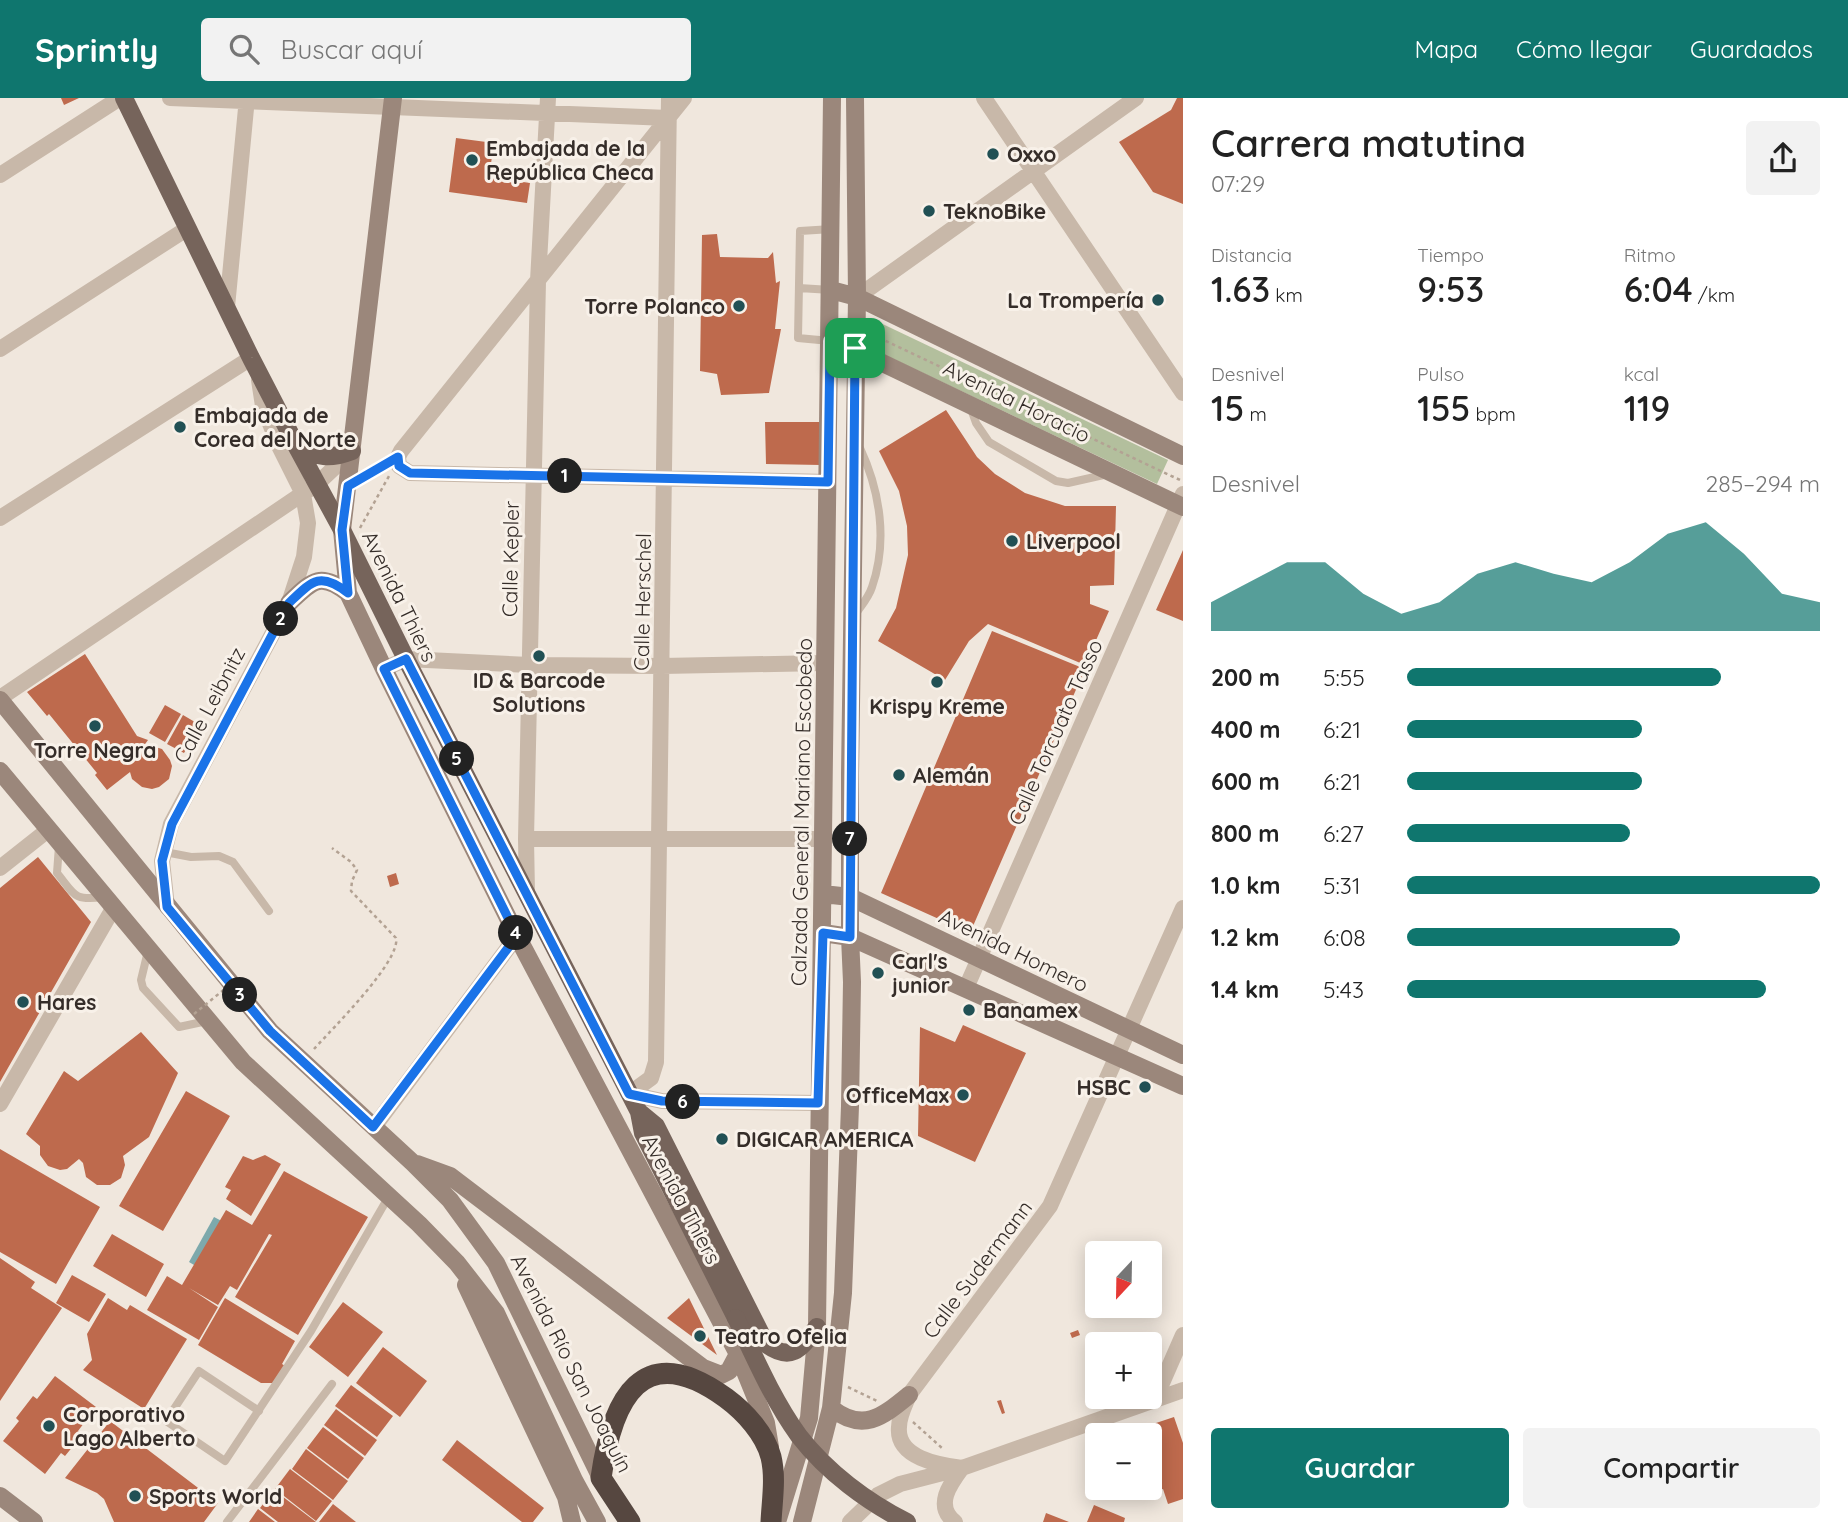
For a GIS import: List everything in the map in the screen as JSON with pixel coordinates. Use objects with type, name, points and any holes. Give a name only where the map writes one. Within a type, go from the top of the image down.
[{"type":"highway","points":[[601,1478],[608,1435],[632,1388],[652,1375],[670,1373],[682,1376],[720,1395],[748,1418],[766,1444],[771,1457],[774,1486],[771,1522]]},
{"type":"highway","name":"Avenida Río San Joaquín","points":[[601,1478],[623,1514]]},
{"type":"main road","name":"Avenida Thiers","points":[[122,98],[296,447],[310,489],[342,530],[351,547],[639,1112]]},
{"type":"main road","name":"Calzada General Mariano Escobedo","points":[[777,1522],[809,1418],[817,1327],[832,98]]},
{"type":"main road","points":[[802,1522],[831,1408],[843,1293],[850,1106],[852,620],[857,297],[855,98]]},
{"type":"main road","points":[[348,593],[342,530],[393,103]]},
{"type":"main road","name":"Avenida Horacio","points":[[831,290],[857,297],[1183,456]]},
{"type":"main road","name":"Avenida Horacio","points":[[830,341],[855,348],[1113,473],[1181,502]]},
{"type":"main road","points":[[296,447],[327,457],[352,451]]},
{"type":"main road","points":[[289,603],[306,587],[320,581],[334,583],[348,593]]},
{"type":"main road","name":"Avenida Thiers","points":[[348,593],[517,936],[738,1354],[766,1423],[771,1457]]},
{"type":"main road","name":"Avenida Río San Joaquín","points":[[0,699],[270,1031],[450,1200],[496,1263],[601,1478]]},
{"type":"main road","points":[[0,772],[148,948],[201,1017],[243,1062],[389,1196],[457,1263],[496,1313],[574,1480],[596,1520]]},
{"type":"main road","name":"Avenida Homero","points":[[823,894],[850,897],[1183,1055]]},
{"type":"main road","points":[[823,933],[850,937],[1183,1086]]},
{"type":"main road","points":[[639,1112],[643,1133],[771,1390],[800,1437],[844,1482],[888,1513],[907,1522]]},
{"type":"main road","points":[[639,1112],[656,1126],[766,1344],[776,1352],[787,1354],[800,1349],[817,1327]]},
{"type":"main road","points":[[413,1163],[450,1176],[703,1368],[721,1375],[729,1371],[738,1354]]},
{"type":"main road","points":[[457,1263],[566,1497],[572,1522]]},
{"type":"main road","points":[[831,1408],[844,1418],[856,1422],[897,1411],[909,1395]]},
{"type":"main road","points":[[0,1496],[34,1522]]},
{"type":"street","points":[[0,175],[122,98]]},
{"type":"street","points":[[170,98],[548,106],[668,118]]},
{"type":"street","name":"Calle Herschel","points":[[629,1094],[651,1078],[656,1062],[669,98]]},
{"type":"street","points":[[684,98],[400,454],[399,466],[410,473],[828,482]]},
{"type":"street","points":[[984,98],[1183,393]]},
{"type":"street","points":[[857,297],[1136,98]]},
{"type":"street","points":[[227,307],[247,100]]},
{"type":"street","name":"Calle Kepler","points":[[527,896],[529,665],[538,281],[548,106]]},
{"type":"street","points":[[0,349],[188,228]]},
{"type":"street","points":[[0,518],[254,362]]},
{"type":"street","name":"Calle Leibnitz","points":[[167,907],[162,861],[172,824],[289,603],[303,557],[310,489],[279,446],[264,406],[254,362]]},
{"type":"street","points":[[0,699],[310,489],[352,451]]},
{"type":"street","name":"Calle Torcuato Tasso","points":[[966,988],[1181,502]]},
{"type":"street","points":[[384,669],[406,659],[529,665],[825,663]]},
{"type":"street","points":[[0,868],[54,836]]},
{"type":"street","points":[[526,839],[823,839]]},
{"type":"street","points":[[0,1104],[109,902]]},
{"type":"street","points":[[1130,1030],[1183,908]]},
{"type":"street","points":[[373,1127],[517,936]]},
{"type":"street","name":"Calle Sudermann","points":[[909,1395],[1050,1206],[1130,1030]]},
{"type":"street","points":[[629,1094],[662,1101],[818,1103]]},
{"type":"street","points":[[1162,1383],[1183,1335]]},
{"type":"street","points":[[1162,1397],[1183,1390]]},
{"type":"street","points":[[850,1522],[878,1495],[900,1484],[962,1468],[1127,1409]]},
{"type":"street","points":[[897,1411],[901,1441],[911,1451],[937,1465],[962,1468]]},
{"type":"street","points":[[955,1522],[945,1509],[945,1496],[949,1485],[962,1468]]},
{"type":"lane","points":[[830,341],[798,338],[800,231],[832,229]]},
{"type":"lane","points":[[799,289],[831,290]]},
{"type":"lane","points":[[969,403],[976,422],[989,442],[1056,481],[1068,483],[1113,473]]},
{"type":"lane","points":[[852,620],[872,590],[880,560],[879,504],[871,473],[855,438]]},
{"type":"lane","points":[[165,852],[191,857],[219,856],[233,862],[270,911]]},
{"type":"lane","points":[[148,948],[141,980],[143,988],[179,1027],[201,1017]]},
{"type":"lane","points":[[259,1411],[199,1371],[166,1421],[225,1461],[259,1411],[311,1331],[389,1196]]},
{"type":"lane","points":[[227,1522],[332,1384]]},
{"type":"path","points":[[856,327],[1183,482]]},
{"type":"path","points":[[348,486],[400,454]]},
{"type":"path","points":[[351,547],[400,454]]},
{"type":"path","points":[[303,1062],[365,992],[398,945],[396,938],[351,891],[357,870],[332,848]]},
{"type":"path","points":[[201,1017],[237,979]]},
{"type":"path","points":[[834,1380],[897,1411],[929,1435],[962,1468]]},
{"type":"green space","points":[[870,318],[1168,460],[1157,484],[866,346]]},
{"type":"water","points":[[214,1217],[237,1229],[211,1275],[189,1262]]},
{"type":"building","points":[[61,98],[79,98],[64,105]]},
{"type":"building","points":[[1177,98],[1183,98],[1183,204],[1153,192],[1119,142],[1171,110]]},
{"type":"building","name":"Embajada de la República Checa","points":[[456,138],[494,143],[489,177],[530,183],[527,203],[449,192]]},
{"type":"building","name":"Torre Polanco","points":[[717,234],[720,257],[768,258],[773,252],[776,283],[780,281],[775,329],[781,329],[769,393],[721,395],[717,374],[700,371],[702,235]]},
{"type":"building","name":"Liverpool","points":[[946,410],[977,457],[995,474],[1025,493],[1065,506],[1116,506],[1114,585],[1090,586],[1090,604],[1109,611],[1085,665],[988,624],[969,641],[945,680],[878,641],[896,608],[908,555],[907,526],[899,491],[879,451]]},
{"type":"building","points":[[765,422],[824,422],[821,465],[766,464]]},
{"type":"building","points":[[1183,550],[1183,621],[1156,610]]},
{"type":"building","points":[[992,631],[1085,669],[970,933],[881,893]]},
{"type":"building","name":"Torre Negra","points":[[85,654],[137,736],[148,740],[143,747],[162,749],[170,760],[172,766],[169,779],[159,787],[142,787],[132,779],[130,772],[107,790],[95,775],[97,773],[49,714],[47,716],[27,692]]},
{"type":"building","points":[[165,705],[181,714],[165,742],[149,733]]},
{"type":"building","points":[[183,715],[200,725],[184,753],[167,744]]},
{"type":"building","name":"Hares","points":[[38,857],[91,922],[0,1082],[0,888]]},
{"type":"building","points":[[396,873],[399,884],[390,887],[387,876]]},
{"type":"building","name":"OfficeMax","points":[[963,1025],[1026,1053],[975,1162],[918,1136],[920,1027],[955,1042]]},
{"type":"building","points":[[141,1032],[178,1073],[149,1137],[123,1156],[125,1165],[121,1178],[110,1185],[97,1185],[86,1177],[83,1163],[79,1159],[67,1169],[48,1166],[40,1155],[40,1146],[26,1134],[64,1071],[78,1081]]},
{"type":"building","points":[[186,1091],[230,1116],[163,1231],[119,1206]]},
{"type":"building","points":[[0,1149],[100,1207],[56,1284],[0,1252]]},
{"type":"building","points":[[265,1155],[281,1164],[251,1216],[226,1199],[231,1190],[225,1187],[243,1156],[253,1160]]},
{"type":"building","points":[[284,1171],[368,1217],[298,1335],[235,1297],[272,1235],[269,1234],[237,1290],[230,1286],[218,1305],[189,1288],[218,1307],[199,1340],[147,1310],[167,1276],[182,1285],[226,1210],[252,1225]]},
{"type":"building","points":[[112,1234],[164,1264],[146,1297],[93,1266]]},
{"type":"building","points":[[0,1258],[35,1282],[31,1288],[62,1308],[0,1401]]},
{"type":"building","points":[[72,1275],[106,1294],[89,1322],[56,1303]]},
{"type":"building","points":[[108,1298],[127,1310],[130,1305],[187,1339],[144,1409],[83,1370],[92,1360],[87,1334]]},
{"type":"building","points":[[225,1298],[295,1341],[282,1364],[285,1366],[273,1383],[261,1383],[198,1345]]},
{"type":"building","name":"Teatro Ofelia","points":[[689,1298],[717,1355],[667,1318]]},
{"type":"building","points":[[343,1302],[383,1332],[348,1377],[309,1347]]},
{"type":"building","points":[[1078,1330],[1080,1335],[1072,1338],[1070,1333]]},
{"type":"building","points":[[383,1347],[427,1381],[400,1417],[356,1383]]},
{"type":"building","name":"Corporativo Lago Alberto","points":[[55,1376],[96,1407],[78,1431],[83,1434],[65,1456],[61,1453],[45,1474],[3,1441],[19,1421],[16,1418],[33,1396],[37,1399]]},
{"type":"building","points":[[351,1385],[393,1416],[377,1437],[335,1406]]},
{"type":"building","points":[[1001,1400],[1005,1413],[1002,1414],[997,1401]]},
{"type":"building","points":[[336,1409],[377,1440],[365,1456],[324,1425]]},
{"type":"building","points":[[1174,1417],[1183,1443],[1183,1499],[1168,1504],[1162,1489],[1162,1423],[1156,1423]]},
{"type":"building","points":[[110,1421],[218,1503],[204,1522],[114,1522],[104,1499],[65,1478]]},
{"type":"building","points":[[323,1427],[364,1458],[348,1479],[307,1448]]},
{"type":"building","points":[[457,1440],[544,1508],[533,1522],[522,1522],[442,1460]]},
{"type":"building","points":[[306,1449],[348,1481],[333,1500],[292,1469]]},
{"type":"building","points":[[290,1469],[332,1501],[316,1521],[275,1489]]},
{"type":"building","points":[[274,1490],[316,1522],[278,1522],[260,1508]]},
{"type":"building","points":[[333,1504],[356,1522],[319,1522]]},
{"type":"building","points":[[1094,1505],[1125,1518],[1124,1522],[1087,1522]]},
{"type":"building","points":[[258,1509],[275,1522],[249,1522]]},
{"type":"building","points":[[1046,1513],[1069,1522],[1043,1522]]},
{"type":"place","name":"Oxxo","points":[[993,154]]},
{"type":"place","name":"Embajada de la República Checa","points":[[472,160]]},
{"type":"place","name":"TeknoBike","points":[[929,211]]},
{"type":"place","name":"La Trompería","points":[[1158,300]]},
{"type":"place","name":"Torre Polanco","points":[[739,306]]},
{"type":"place","name":"Embajada de Corea del Norte","points":[[180,427]]},
{"type":"place","name":"Liverpool","points":[[1012,541]]},
{"type":"place","name":"ID & Barcode Solutions","points":[[539,656]]},
{"type":"place","name":"Krispy Kreme","points":[[937,682]]},
{"type":"place","name":"Torre Negra","points":[[95,726]]},
{"type":"place","name":"Alemán","points":[[899,775]]},
{"type":"place","name":"Carl's junior","points":[[878,973]]},
{"type":"place","name":"Hares","points":[[23,1002]]},
{"type":"place","name":"Banamex","points":[[969,1010]]},
{"type":"place","name":"HSBC","points":[[1145,1087]]},
{"type":"place","name":"OfficeMax","points":[[963,1095]]},
{"type":"place","name":"DIGICAR AMERICA","points":[[722,1139]]},
{"type":"place","name":"Teatro Ofelia","points":[[700,1336]]},
{"type":"place","name":"Corporativo Lago Alberto","points":[[49,1426]]},
{"type":"place","name":"Sports World","points":[[135,1496]]},
{"type":"route","points":[[830,341],[855,348],[850,937],[823,933],[818,1103],[662,1101],[629,1094],[406,659],[384,669],[517,936],[373,1127],[270,1031],[167,907],[162,861],[172,824],[289,603],[306,587],[320,581],[334,583],[348,593],[342,530],[348,486],[398,457],[399,466],[410,473],[828,482],[830,341]]}]
